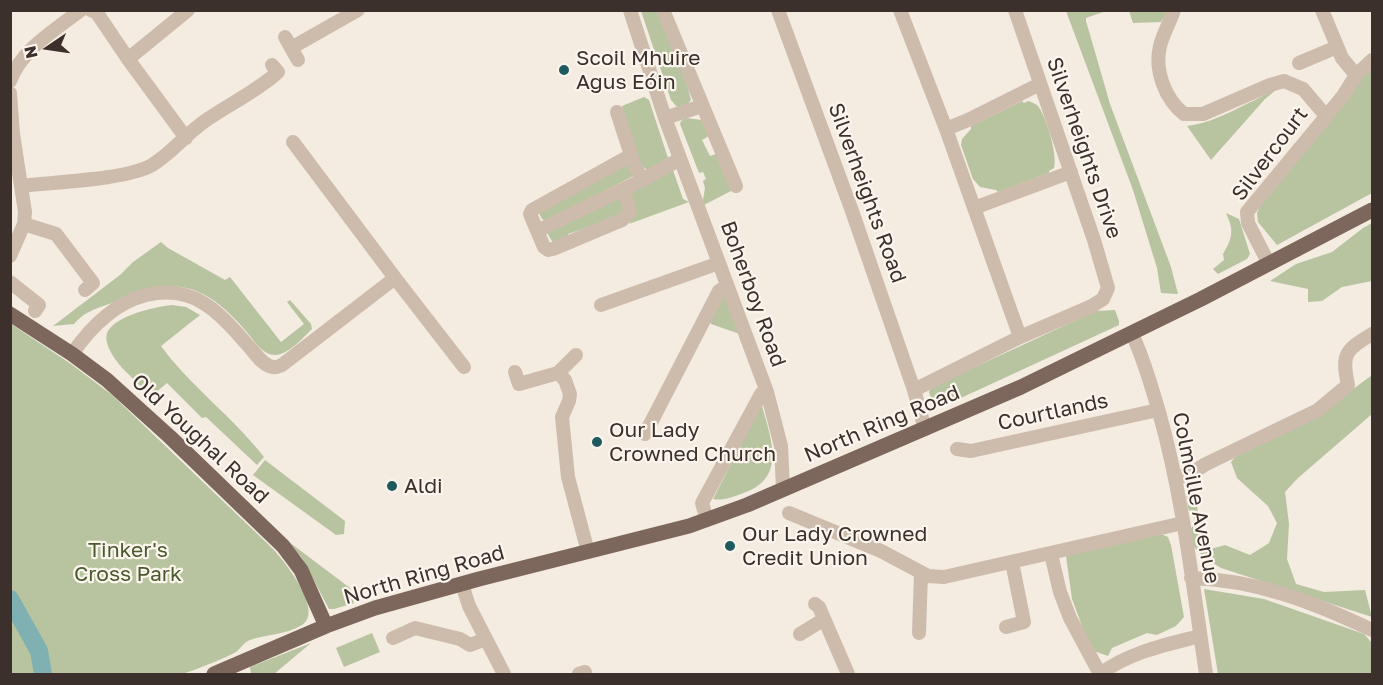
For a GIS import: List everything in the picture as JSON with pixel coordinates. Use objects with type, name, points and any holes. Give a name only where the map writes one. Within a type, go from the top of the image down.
[{"type":"main road","name":"North Ring Road","points":[[214,675],[233,671],[327,626],[375,608],[707,520],[1021,387],[1132,334],[1372,210]]},
{"type":"main road","name":"Old Youghal Road","points":[[10,314],[72,354],[107,380],[283,546],[301,570],[327,626]]},
{"type":"street","points":[[10,81],[15,68],[43,38],[81,10]]},
{"type":"street","points":[[91,10],[97,13],[186,138]]},
{"type":"street","points":[[128,59],[188,10]]},
{"type":"street","points":[[292,48],[358,10]]},
{"type":"street","name":"Boherboy Road","points":[[630,10],[665,118],[767,392],[781,446],[783,489]]},
{"type":"street","points":[[663,10],[736,186]]},
{"type":"street","name":"Silverheights Road","points":[[778,10],[852,211],[914,390],[925,429]]},
{"type":"street","points":[[900,10],[946,129],[1020,337],[914,390]]},
{"type":"street","name":"Silverheights Drive","points":[[1015,10],[1094,240],[1108,288],[1103,299],[1092,306],[1020,337]]},
{"type":"street","points":[[1174,10],[1160,46],[1160,70],[1171,102],[1184,114],[1203,114],[1284,81],[1303,88],[1326,116]]},
{"type":"street","points":[[1322,10],[1342,58],[1356,75]]},
{"type":"street","points":[[1299,63],[1337,48]]},
{"type":"street","name":"Silvercourt","points":[[1269,264],[1248,223],[1247,212],[1343,96],[1356,75],[1372,60]]},
{"type":"street","points":[[21,186],[128,173],[151,166],[177,147],[203,122],[278,72],[272,65]]},
{"type":"street","points":[[946,129],[1041,84]]},
{"type":"street","points":[[10,93],[12,134],[25,212],[24,224],[10,256]]},
{"type":"street","points":[[665,118],[702,106]]},
{"type":"street","points":[[617,112],[633,161],[642,180]]},
{"type":"street","points":[[293,142],[464,367]]},
{"type":"street","points":[[624,189],[630,211],[622,220],[554,249],[548,250],[544,247],[530,214],[532,210],[624,159],[633,161]]},
{"type":"street","points":[[537,231],[681,159]]},
{"type":"street","points":[[974,208],[1071,172]]},
{"type":"street","points":[[24,224],[56,234],[93,284],[85,290]]},
{"type":"street","points":[[601,305],[719,263]]},
{"type":"street","points":[[72,354],[77,345],[117,307],[136,298],[158,292],[179,293],[200,300],[222,316],[261,361],[272,367],[282,365],[395,278]]},
{"type":"street","points":[[10,282],[39,305],[35,311]]},
{"type":"street","points":[[645,434],[719,291],[727,286]]},
{"type":"street","name":"Colmcille Avenue","points":[[1132,334],[1143,357],[1175,479],[1206,675]]},
{"type":"street","points":[[1175,479],[1318,410],[1348,385],[1344,366],[1351,348],[1372,334]]},
{"type":"street","points":[[515,372],[519,384],[558,373],[576,355]]},
{"type":"street","points":[[558,373],[565,380],[570,394],[562,417],[568,477],[588,552]]},
{"type":"street","points":[[707,520],[702,503],[761,394],[767,392]]},
{"type":"street","name":"Courtlands","points":[[957,449],[971,452],[1158,410]]},
{"type":"street","points":[[789,513],[881,551],[928,576],[944,577],[1183,523]]},
{"type":"street","points":[[1051,554],[1060,592],[1100,675],[1112,665],[1144,651],[1200,636]]},
{"type":"street","points":[[1006,627],[1024,622],[1012,562]]},
{"type":"street","points":[[919,633],[921,573]]},
{"type":"street","points":[[1191,578],[1224,579],[1249,583],[1329,609],[1372,630]]},
{"type":"street","points":[[462,584],[469,606],[504,675]]},
{"type":"street","points":[[814,604],[819,608],[848,675]]},
{"type":"street","points":[[800,634],[823,620]]},
{"type":"street","points":[[393,638],[415,628],[460,639],[470,645],[486,639]]},
{"type":"green space","points":[[641,11],[657,11],[688,88],[691,100],[687,105],[677,107],[671,100]]},
{"type":"green space","points":[[1066,11],[1106,11],[1086,18],[1086,21],[1110,104],[1171,267],[1178,294],[1161,293],[1157,268],[1133,190]]},
{"type":"green space","points":[[1129,11],[1168,11],[1161,22],[1133,23]]},
{"type":"green space","points":[[1372,66],[1372,193],[1277,245],[1258,222],[1257,213],[1261,204]]},
{"type":"green space","points":[[1276,90],[1265,99],[1211,160],[1187,126],[1222,116]]},
{"type":"green space","points":[[644,97],[649,100],[668,158],[647,170],[637,158],[622,106]]},
{"type":"green space","points":[[1022,101],[1037,105],[1044,117],[1053,145],[1054,168],[1049,173],[998,192],[980,187],[973,179],[961,145],[962,139],[971,126]]},
{"type":"green space","points":[[686,118],[702,120],[709,136],[702,140],[710,156],[716,154],[731,191],[702,206],[705,188],[703,181],[706,179],[703,172],[699,173],[680,124]]},
{"type":"green space","points":[[621,163],[630,165],[635,175],[547,221],[542,219],[539,213]]},
{"type":"green space","points":[[673,170],[683,199],[689,202],[629,224],[635,212],[630,197],[634,188]]},
{"type":"green space","points":[[621,194],[624,209],[617,215],[598,223],[598,227],[592,226],[568,234],[569,237],[553,243],[545,229]]},
{"type":"green space","points":[[1226,213],[1239,219],[1250,254],[1247,259],[1218,274],[1213,269],[1224,260],[1223,254],[1231,234]]},
{"type":"green space","points":[[1372,223],[1372,281],[1342,287],[1322,301],[1308,302],[1308,289],[1270,281],[1296,264],[1332,252]]},
{"type":"green space","points":[[161,242],[225,280],[230,277],[281,342],[304,324],[287,302],[290,300],[311,324],[312,329],[290,349],[271,355],[261,348],[222,307],[194,290],[178,287],[161,287],[143,291],[90,311],[74,324],[53,326]]},
{"type":"green space","points":[[724,295],[739,332],[737,333],[711,324],[709,320]]},
{"type":"green space","points":[[172,305],[186,307],[200,315],[161,346],[185,375],[252,442],[264,457],[257,465],[206,417],[202,418],[167,383],[155,393],[146,390],[126,372],[111,353],[106,336],[113,325],[128,316]]},
{"type":"green space","points":[[1115,310],[1119,325],[950,403],[935,402],[930,396],[929,391],[934,386],[1096,311]]},
{"type":"green space","name":"Tinker's Cross Park","points":[[11,324],[112,395],[271,547],[292,573],[305,597],[309,609],[308,618],[302,625],[290,631],[250,640],[232,654],[180,674],[168,676],[11,674]]},
{"type":"green space","points":[[1372,375],[1372,414],[1285,492],[1289,524],[1287,559],[1296,584],[1324,592],[1365,590],[1372,617],[1221,568],[1203,557],[1190,542],[1195,519],[1188,508],[1186,492],[1194,492],[1203,536],[1211,549],[1225,545],[1250,555],[1269,543],[1277,523],[1268,506],[1237,478],[1231,462],[1237,455],[1325,410]]},
{"type":"green space","points":[[762,406],[772,446],[770,469],[765,479],[756,487],[741,494],[713,499],[760,407]]},
{"type":"green space","points":[[265,460],[345,521],[344,534],[336,535],[253,475]]},
{"type":"green space","points":[[1161,534],[1168,537],[1171,545],[1184,617],[1176,626],[1157,635],[1147,633],[1112,648],[1108,656],[1091,650],[1072,599],[1066,556]]},
{"type":"green space","points":[[285,539],[350,588],[354,603],[329,609],[302,558]]},
{"type":"green space","points":[[1204,589],[1264,599],[1364,634],[1372,643],[1372,674],[1218,674]]},
{"type":"green space","points":[[372,633],[380,652],[344,667],[336,648]]},
{"type":"green space","points":[[311,643],[274,674],[251,674],[250,667]]},
{"type":"waterway","points":[[10,599],[39,651],[43,674]]},
{"type":"place","name":"Scoil Mhuire Agus Eóin","points":[[564,70]]},
{"type":"place","name":"Our Lady Crowned Church","points":[[597,442]]},
{"type":"place","name":"Aldi","points":[[392,486]]},
{"type":"place","name":"Our Lady Crowned Credit Union","points":[[730,546]]}]
